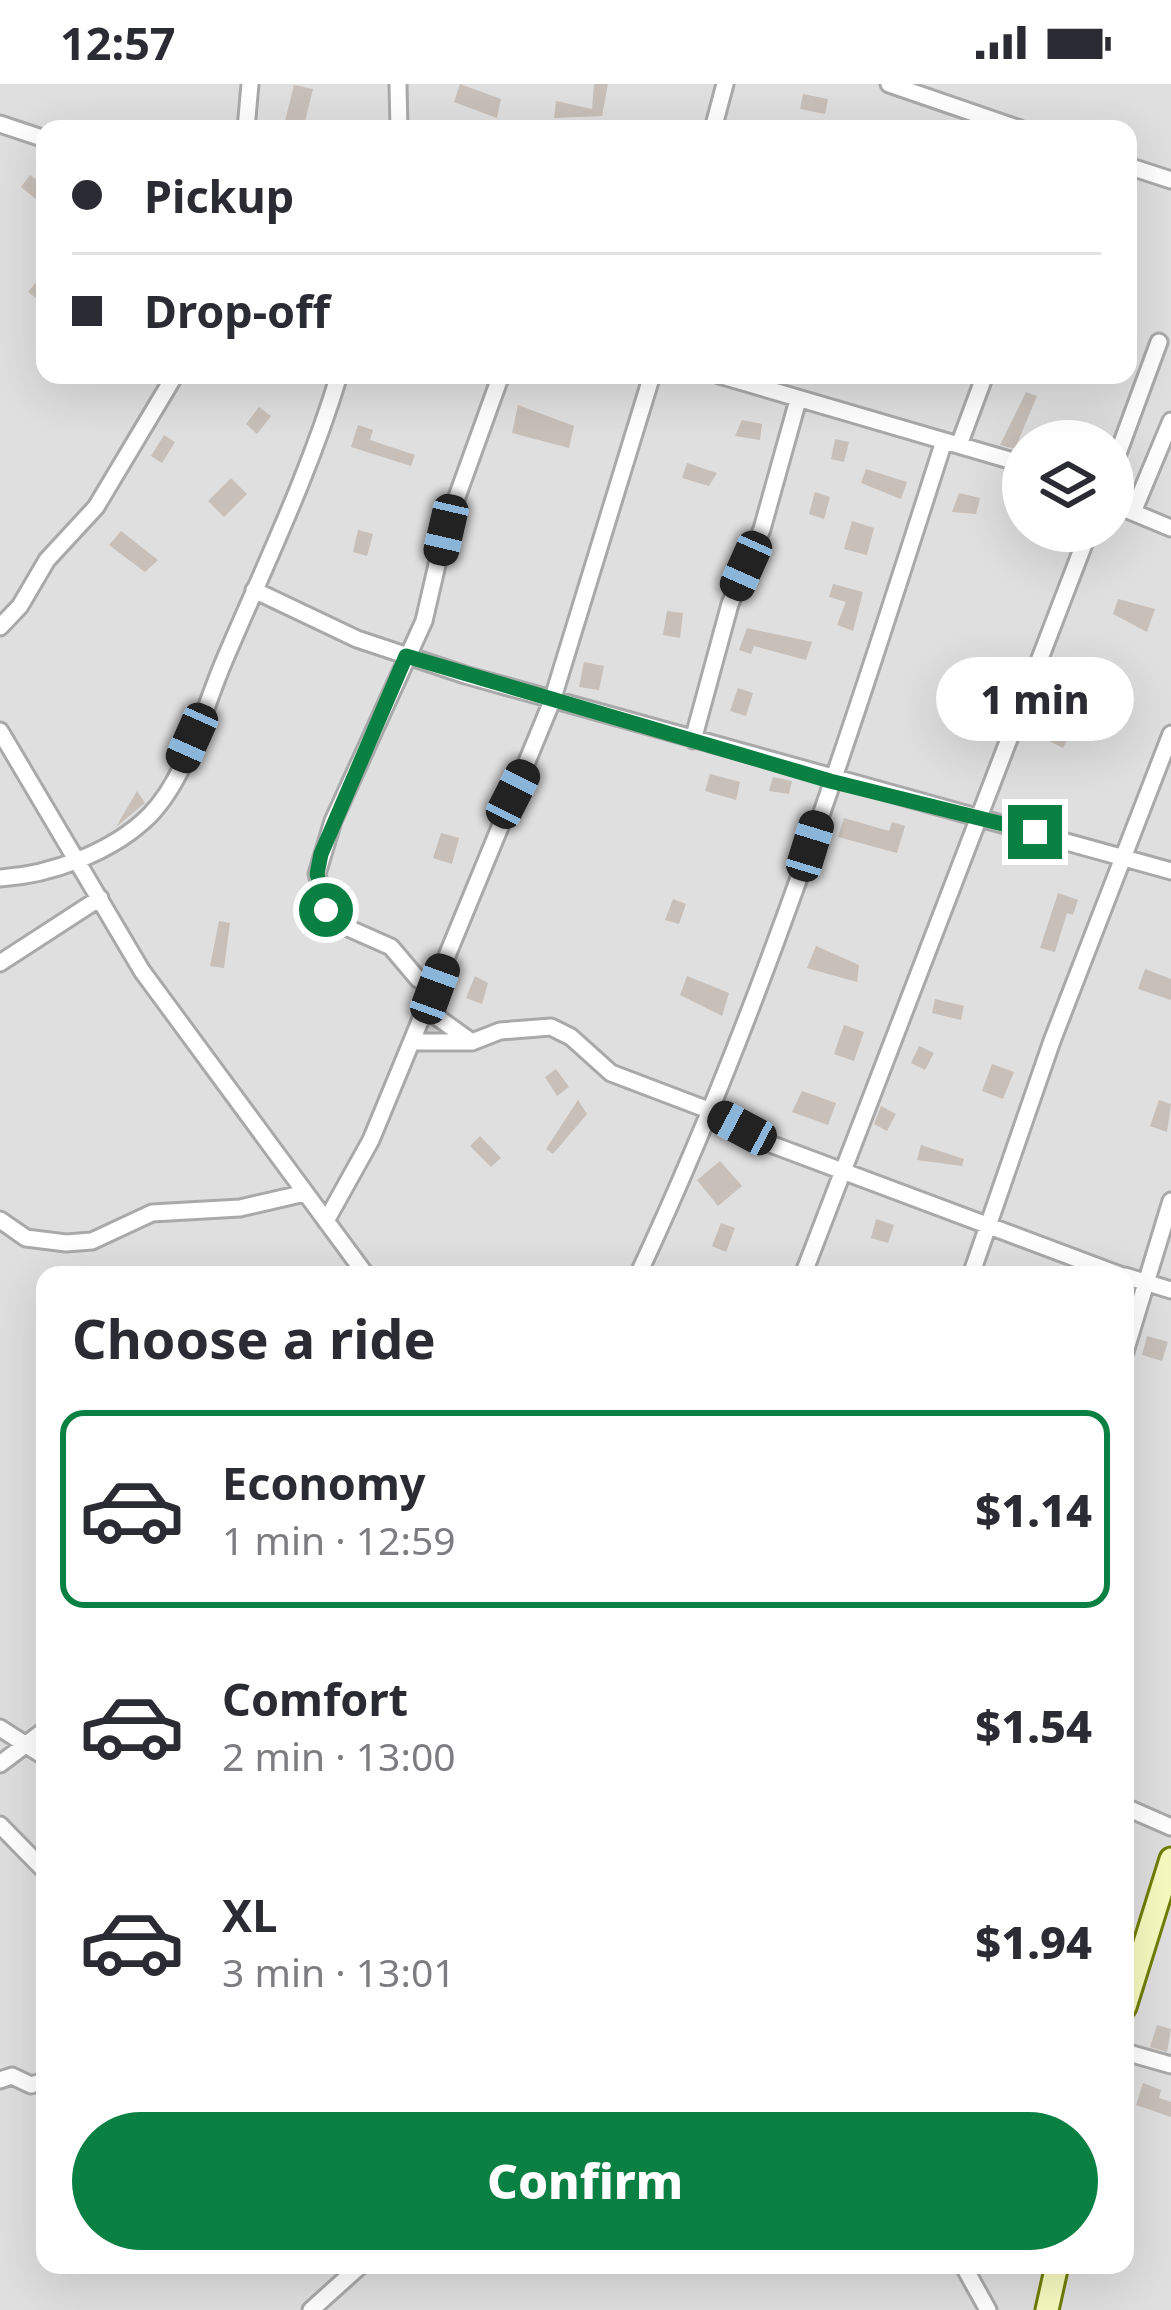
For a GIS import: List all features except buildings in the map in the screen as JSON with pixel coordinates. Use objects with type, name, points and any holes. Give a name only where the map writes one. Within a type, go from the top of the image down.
[{"type":"main road","points":[[1134,1971],[1171,1859]]},
{"type":"main road","points":[[1047,2310],[1055,2274]]},
{"type":"street","points":[[247,120],[250,84]]},
{"type":"street","points":[[398,84],[399,120]]},
{"type":"street","points":[[715,120],[725,84]]},
{"type":"street","points":[[889,84],[994,120]]},
{"type":"street","points":[[0,124],[36,136]]},
{"type":"street","points":[[1137,169],[1171,180]]},
{"type":"street","points":[[1130,420],[1159,341]]},
{"type":"street","points":[[0,627],[20,606],[47,560],[96,507],[170,384]]},
{"type":"street","points":[[0,878],[40,874],[77,860],[151,814],[175,776],[322,432],[336,384]]},
{"type":"street","points":[[472,1042],[437,1017],[433,995],[391,947],[339,924],[326,910],[317,874],[333,821],[424,621],[446,530],[498,384]]},
{"type":"street","points":[[326,1221],[371,1140],[552,701],[649,384]]},
{"type":"street","points":[[747,384],[1002,458]]},
{"type":"street","points":[[642,1266],[711,1112],[952,443],[981,384]]},
{"type":"street","points":[[693,740],[730,604],[769,509],[798,400]]},
{"type":"street","points":[[1134,510],[1171,421]]},
{"type":"street","points":[[1134,512],[1171,528]]},
{"type":"street","points":[[806,1266],[1081,552]]},
{"type":"street","points":[[254,590],[406,656],[552,701],[1171,871]]},
{"type":"street","points":[[0,731],[142,970],[359,1266]]},
{"type":"street","points":[[974,1266],[1171,734]]},
{"type":"street","points":[[0,963],[100,898]]},
{"type":"street","points":[[413,1042],[472,1042],[524,1027],[551,1028],[571,1037],[611,1073],[711,1112],[773,1144],[1096,1266]]},
{"type":"street","points":[[0,1220],[26,1238],[66,1244],[92,1240],[152,1213],[239,1208],[305,1193]]},
{"type":"street","points":[[1134,1322],[1171,1201]]},
{"type":"street","points":[[1134,1279],[1171,1290]]},
{"type":"street","points":[[0,1728],[36,1753]]},
{"type":"street","points":[[0,1763],[36,1738]]},
{"type":"street","points":[[1134,1811],[1171,1827]]},
{"type":"street","points":[[0,1825],[36,1862]]},
{"type":"street","points":[[1134,2055],[1171,2065]]},
{"type":"street","points":[[0,2080],[12,2075],[36,2084]]},
{"type":"street","points":[[310,2310],[351,2274]]},
{"type":"street","points":[[968,2274],[988,2310]]},
{"type":"shaded area","points":[[0,84],[1171,84],[1171,2310],[0,2310]]},
{"type":"route","points":[[326,910],[317,874],[321,854],[406,656],[830,781],[1035,832]]}]
